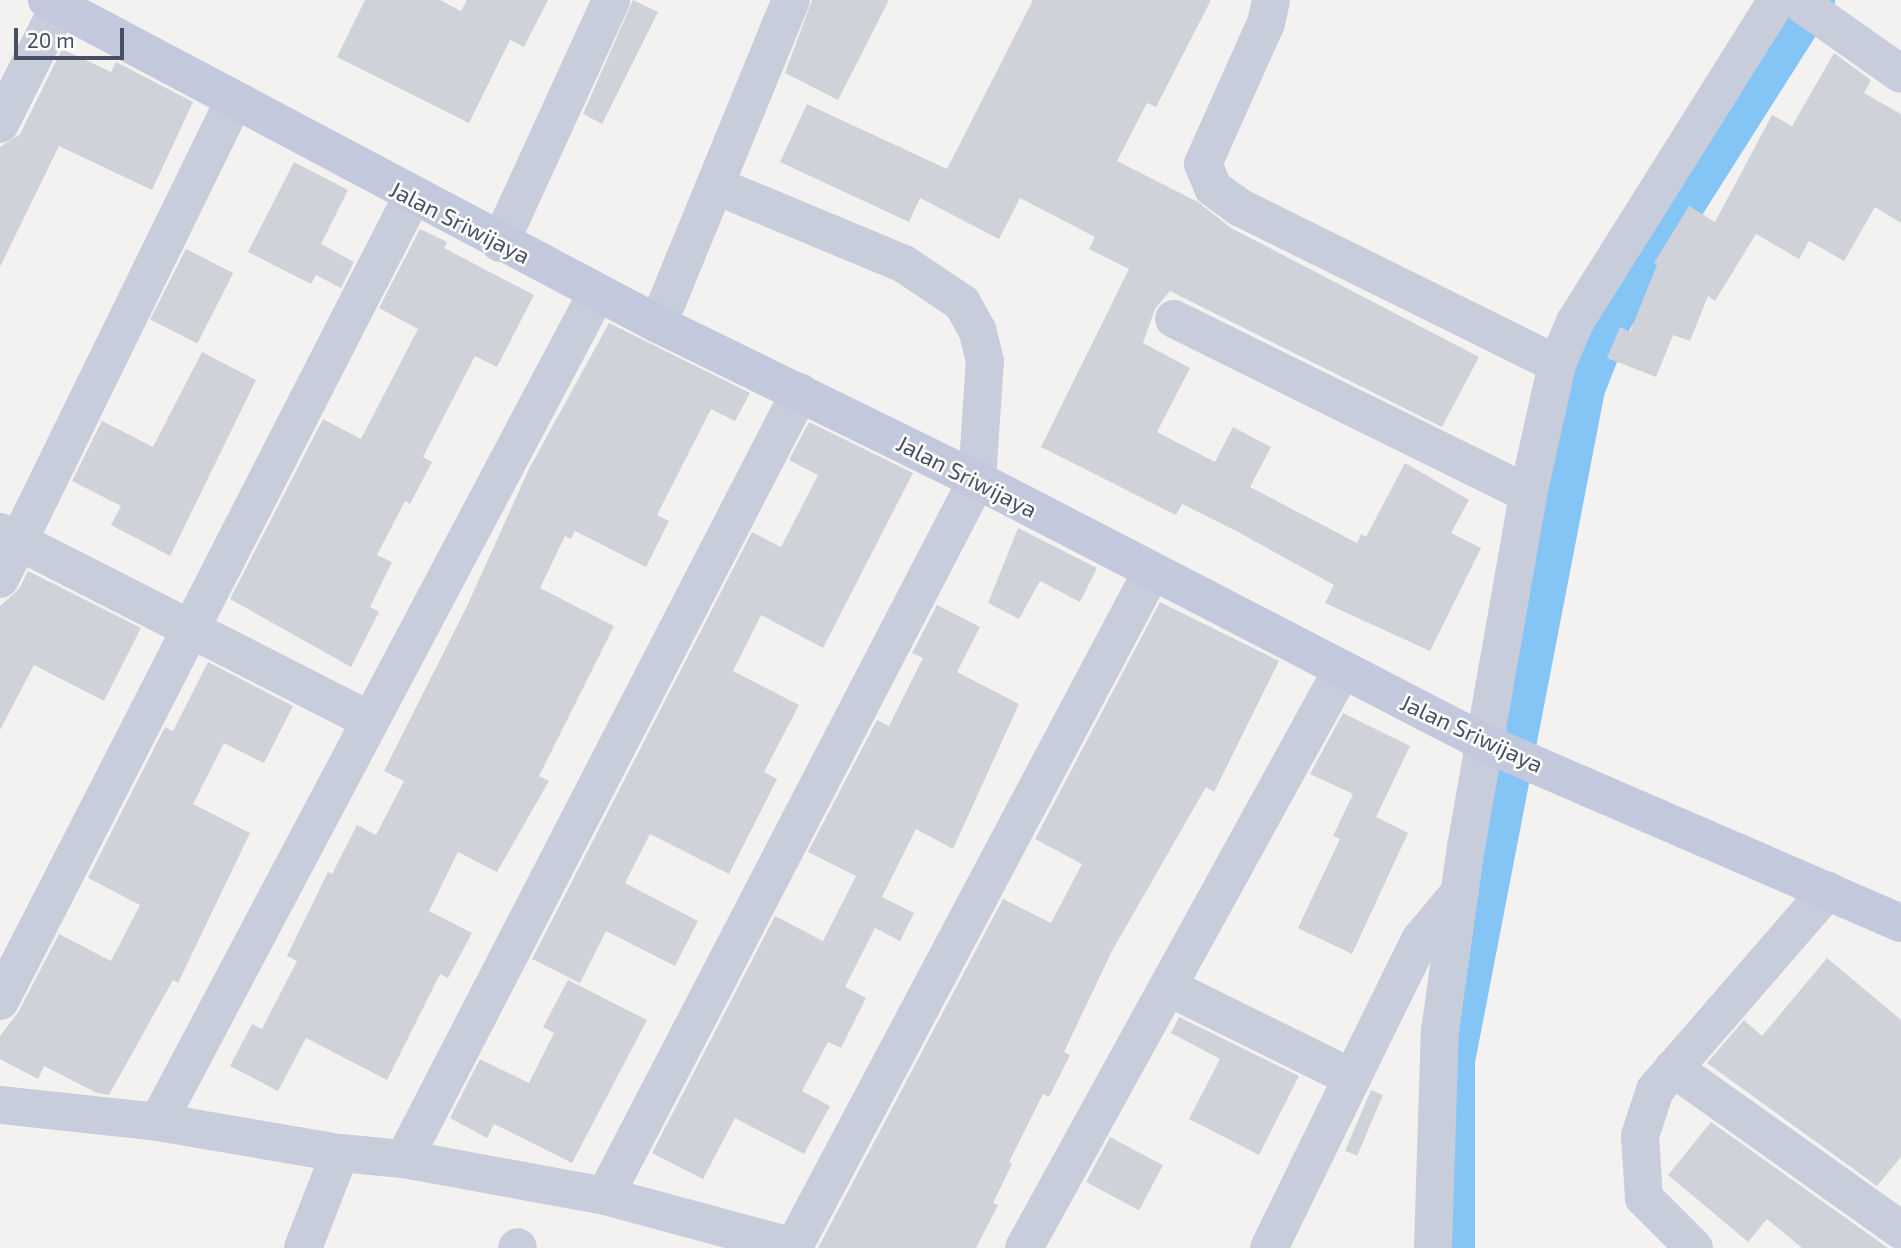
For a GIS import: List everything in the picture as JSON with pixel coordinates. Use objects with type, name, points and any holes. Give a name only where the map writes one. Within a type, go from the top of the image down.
[{"type":"street","points":[[500,243],[611,0]]},
{"type":"street","points":[[658,324],[717,186],[766,53],[791,0]]},
{"type":"street","points":[[1271,0],[1266,23],[1203,164],[1213,187],[1241,208],[1557,364]]},
{"type":"street","points":[[1433,1248],[1440,1031],[1460,892],[1495,748],[1528,494],[1557,364],[1574,322],[1792,2],[1840,31],[1901,74]]},
{"type":"street","points":[[0,124],[53,3]]},
{"type":"street","name":"Jalan Sriwijaya","points":[[53,3],[500,243],[658,324],[977,480],[1151,573],[1495,748],[1561,773],[1901,923]]},
{"type":"street","points":[[0,579],[10,538],[234,101]]},
{"type":"street","points":[[605,1196],[977,480],[985,361],[977,330],[962,303],[904,264],[717,186]]},
{"type":"street","points":[[0,1001],[412,197]]},
{"type":"street","points":[[158,1122],[597,293]]},
{"type":"street","points":[[1174,319],[1528,494]]},
{"type":"street","points":[[404,1159],[800,392]]},
{"type":"street","points":[[10,538],[369,720]]},
{"type":"street","points":[[0,1105],[158,1122],[340,1153],[404,1159],[605,1196],[793,1247],[1151,573]]},
{"type":"street","points":[[1024,1248],[1342,670]]},
{"type":"street","points":[[1694,1248],[1644,1198],[1639,1171],[1640,1136],[1655,1090],[1828,890]]},
{"type":"street","points":[[1269,1248],[1420,940],[1460,892]]},
{"type":"street","points":[[1168,987],[1352,1078]]},
{"type":"street","points":[[1673,1068],[1901,1230]]},
{"type":"street","points":[[303,1248],[340,1153]]},
{"type":"building","points":[[365,0],[440,0],[461,11],[467,0],[548,0],[524,47],[510,40],[469,123],[337,57]]},
{"type":"building","points":[[633,0],[658,12],[602,124],[583,114]]},
{"type":"building","points":[[812,0],[889,0],[838,100],[785,73]]},
{"type":"building","points":[[1033,0],[1211,0],[1156,107],[1147,103],[1117,161],[1198,202],[1231,228],[1479,357],[1442,427],[1170,291],[1155,309],[1143,343],[1190,368],[1157,432],[1215,462],[1233,427],[1271,447],[1250,487],[1357,543],[1361,534],[1366,537],[1405,463],[1469,500],[1451,533],[1481,548],[1430,651],[1325,603],[1334,585],[1238,532],[1182,504],[1176,515],[1041,447],[1129,269],[1089,249],[1095,237],[1020,198],[999,239],[920,198],[909,222],[780,162],[807,104],[947,169]]},
{"type":"building","points":[[62,49],[111,72],[116,62],[193,102],[152,190],[59,146],[0,267],[0,147],[20,134]]},
{"type":"building","points":[[1834,53],[1871,80],[1864,93],[1901,114],[1901,223],[1875,207],[1844,261],[1809,241],[1799,259],[1756,234],[1715,301],[1708,296],[1690,341],[1673,335],[1656,377],[1607,358],[1620,327],[1630,332],[1657,265],[1654,263],[1689,206],[1715,222],[1772,115],[1792,126]]},
{"type":"building","points":[[294,162],[348,190],[321,244],[354,262],[341,288],[316,275],[311,284],[248,252]]},
{"type":"building","points":[[420,229],[447,242],[444,248],[534,295],[497,367],[475,356],[423,457],[432,462],[410,504],[405,501],[377,555],[392,562],[370,607],[379,612],[351,667],[230,599],[323,419],[361,439],[418,329],[379,308]]},
{"type":"building","points":[[186,249],[233,273],[197,343],[150,319]]},
{"type":"building","points":[[609,323],[750,393],[735,421],[711,409],[657,515],[669,521],[646,567],[575,531],[571,539],[565,536],[540,588],[614,626],[539,776],[549,781],[497,872],[458,852],[429,911],[472,933],[448,978],[440,974],[387,1080],[306,1038],[278,1091],[230,1066],[252,1024],[262,1029],[297,961],[287,956],[328,872],[332,874],[357,825],[376,835],[404,781],[384,771],[467,606],[529,469]]},
{"type":"building","points":[[202,352],[256,380],[170,556],[111,525],[121,506],[72,481],[102,421],[153,447]]},
{"type":"building","points":[[809,422],[913,473],[823,648],[761,615],[733,671],[799,705],[764,772],[777,779],[729,874],[650,834],[625,883],[698,921],[675,966],[606,931],[580,983],[532,959],[752,532],[781,547],[818,475],[789,460]]},
{"type":"building","points":[[1018,528],[1097,568],[1080,602],[1040,581],[1019,619],[988,603]]},
{"type":"building","points":[[28,571],[141,628],[104,701],[34,665],[0,730],[0,606],[19,589]]},
{"type":"building","points":[[1160,602],[1279,661],[1214,792],[1206,787],[1112,951],[1064,1052],[1070,1055],[1049,1097],[1043,1094],[1009,1162],[1012,1164],[993,1203],[998,1205],[976,1248],[818,1248],[1003,899],[1051,923],[1082,864],[1035,839]]},
{"type":"building","points":[[937,605],[980,627],[957,672],[1019,704],[953,849],[916,829],[882,897],[914,913],[900,941],[875,928],[845,987],[866,998],[841,1048],[828,1042],[802,1091],[830,1106],[804,1154],[735,1118],[703,1179],[652,1153],[775,916],[823,941],[856,876],[808,852],[877,720],[889,726],[923,658],[912,653]]},
{"type":"building","points":[[208,662],[293,706],[264,763],[224,743],[193,804],[250,833],[178,983],[173,980],[109,1095],[97,1093],[44,1066],[38,1079],[0,1059],[0,1036],[19,1011],[59,934],[111,961],[140,905],[88,878],[165,727],[173,731]]},
{"type":"building","points":[[1343,713],[1410,746],[1376,817],[1408,833],[1352,954],[1298,928],[1340,839],[1333,836],[1353,794],[1310,774]]},
{"type":"building","points":[[1827,958],[1901,1020],[1901,1157],[1877,1186],[1707,1063],[1744,1020],[1762,1036]]},
{"type":"building","points":[[568,980],[647,1020],[572,1163],[494,1124],[487,1138],[450,1118],[480,1059],[529,1083],[554,1033],[543,1027]]},
{"type":"building","points":[[1179,1017],[1299,1076],[1259,1155],[1189,1119],[1220,1059],[1171,1033]]},
{"type":"building","points":[[1371,1090],[1383,1095],[1357,1156],[1345,1151]]},
{"type":"building","points":[[1711,1122],[1888,1248],[1802,1248],[1767,1219],[1748,1242],[1668,1175]]},
{"type":"building","points":[[1110,1137],[1163,1165],[1139,1210],[1086,1182]]},
{"type":"waterway","points":[[1456,1248],[1456,1061],[1586,389],[1613,320],[1816,0]]}]
